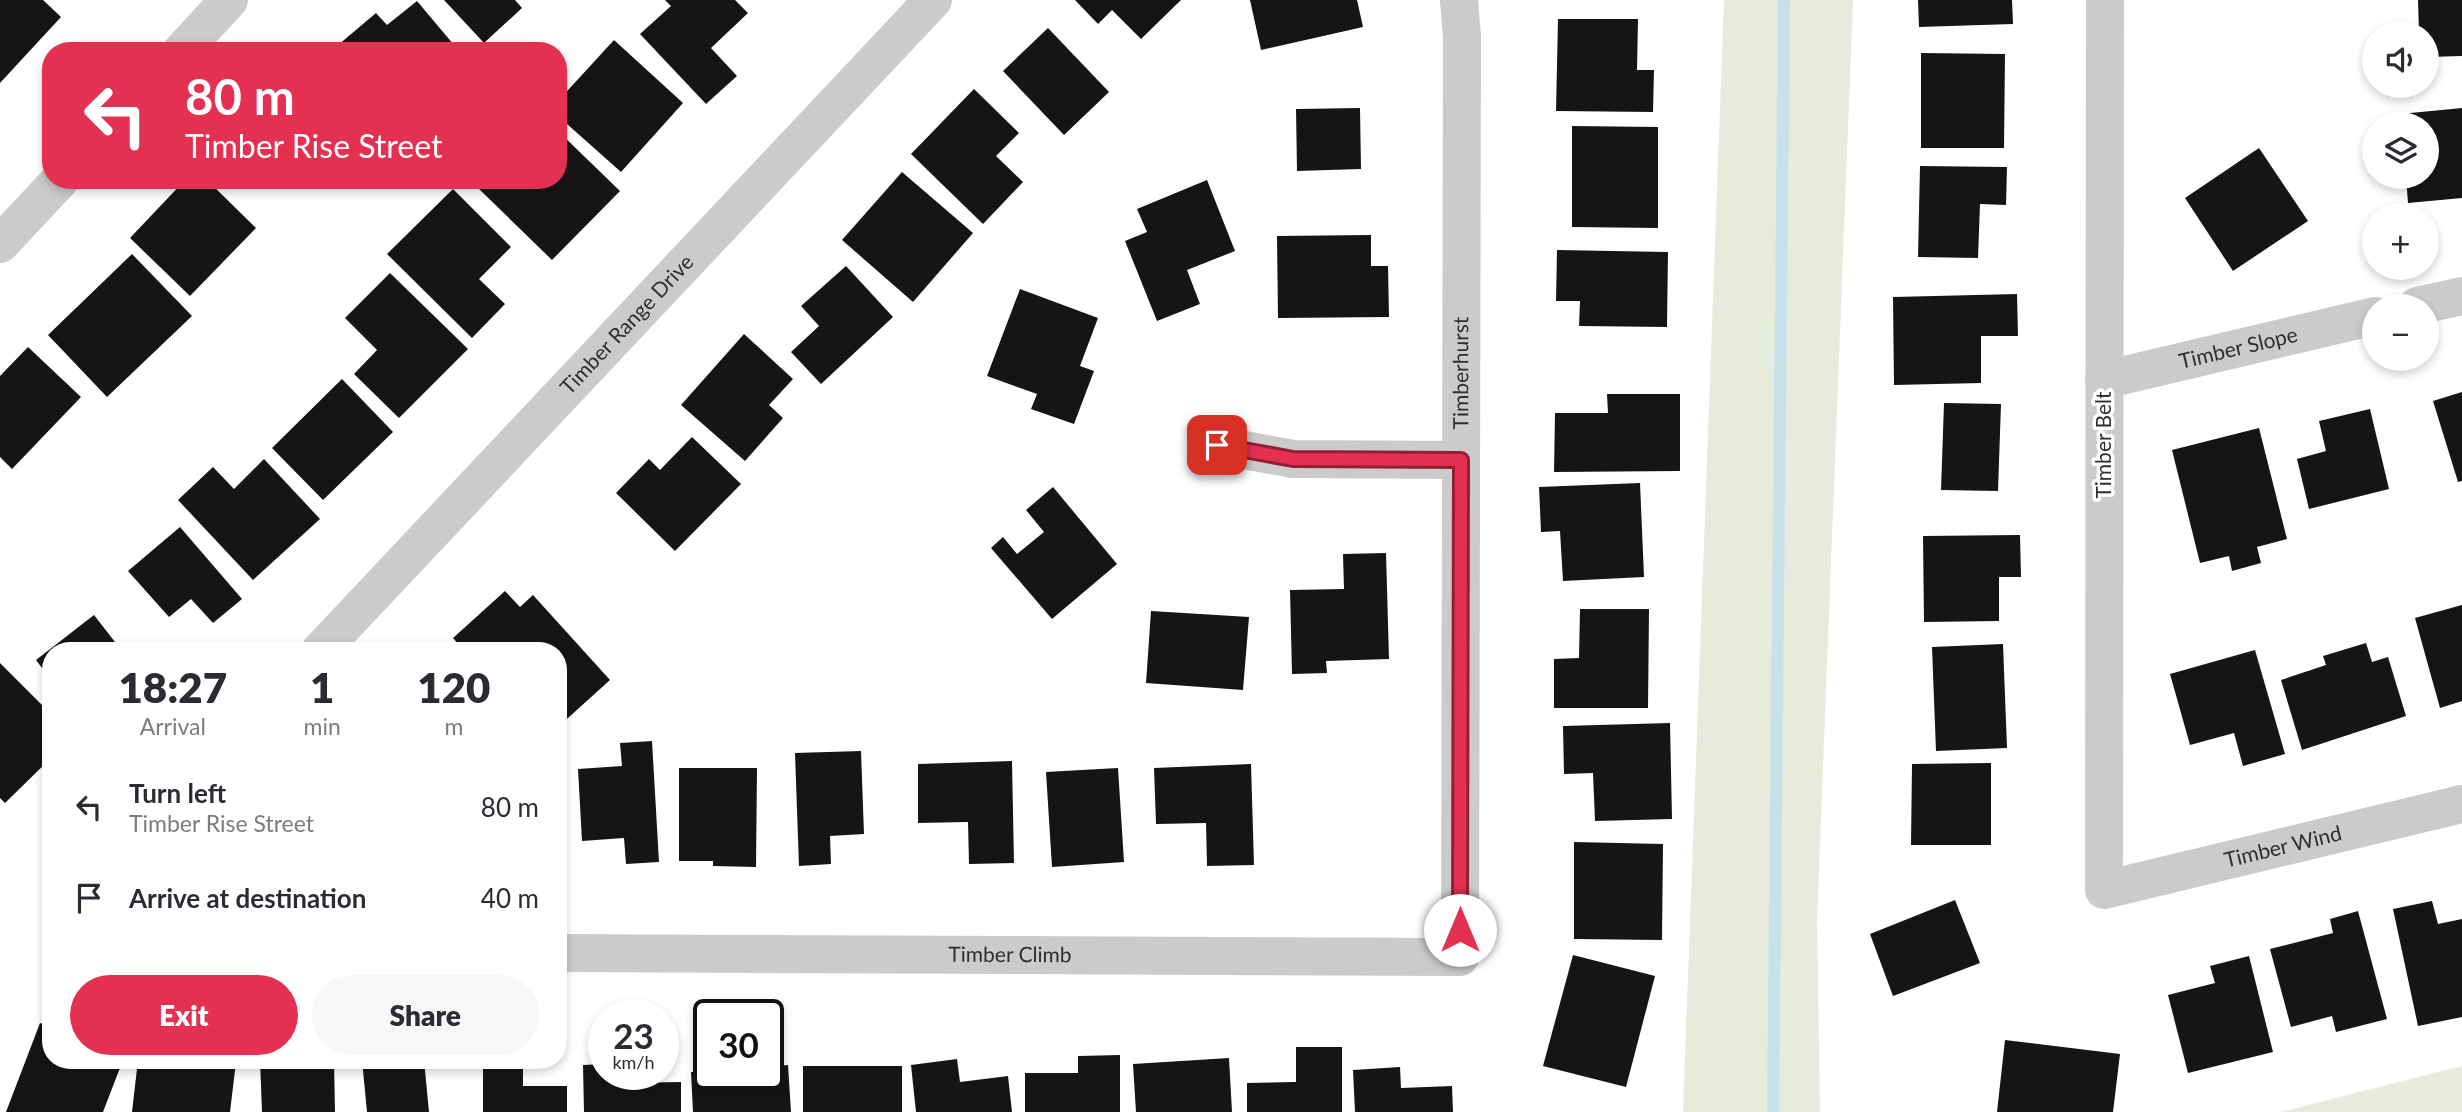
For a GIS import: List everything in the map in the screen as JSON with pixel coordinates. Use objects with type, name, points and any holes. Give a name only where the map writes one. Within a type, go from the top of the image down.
[{"type":"street","points":[[189,42],[229,0]]},
{"type":"street","name":"Timber Range Drive","points":[[328,642],[933,0]]},
{"type":"street","name":"Timberhurst","points":[[1459,0],[1462,37],[1460,957]]},
{"type":"street","name":"Timber Belt","points":[[2104,890],[2105,0]]},
{"type":"street","points":[[0,244],[52,189]]},
{"type":"street","points":[[2439,301],[2462,296]]},
{"type":"street","name":"Timber Slope","points":[[2104,380],[2362,319]]},
{"type":"street","points":[[1217,445],[1293,459],[1461,460]]},
{"type":"street","name":"Timber Wind","points":[[2104,890],[2462,804]]},
{"type":"street","name":"Timber Climb","points":[[567,953],[1460,957]]},
{"type":"green space","points":[[1724,0],[1853,0],[1817,920],[1820,1112],[1683,1112]]},
{"type":"green space","points":[[2462,1066],[2462,1112],[2281,1112]]},
{"type":"building","points":[[0,0],[43,0],[61,17],[0,83]]},
{"type":"building","points":[[444,0],[515,0],[522,8],[483,42]]},
{"type":"building","points":[[665,0],[735,0],[748,13],[711,48],[737,76],[706,104],[640,34],[671,6]]},
{"type":"building","points":[[1075,0],[1181,0],[1141,39],[1112,10],[1098,24]]},
{"type":"building","points":[[1250,0],[1357,0],[1363,27],[1261,50]]},
{"type":"building","points":[[1918,0],[2012,0],[2013,24],[1919,27]]},
{"type":"building","points":[[2418,0],[2462,0],[2462,56],[2439,57],[2439,21],[2419,21]]},
{"type":"building","points":[[417,1],[451,42],[342,42],[376,13],[387,25]]},
{"type":"building","points":[[1558,19],[1638,19],[1637,70],[1654,70],[1653,112],[1556,111]]},
{"type":"building","points":[[1048,28],[1109,92],[1064,135],[1003,71]]},
{"type":"building","points":[[614,40],[683,103],[621,172],[567,124],[567,91]]},
{"type":"building","points":[[1921,53],[2005,54],[2004,148],[1921,148]]},
{"type":"building","points":[[974,89],[1019,133],[996,156],[1023,182],[983,224],[911,154]]},
{"type":"building","points":[[1360,108],[1361,169],[1297,171],[1296,109]]},
{"type":"building","points":[[2462,108],[2462,198],[2408,203],[2407,189],[2439,189],[2439,112],[2421,112]]},
{"type":"building","points":[[1572,126],[1658,127],[1658,228],[1572,227]]},
{"type":"building","points":[[567,140],[620,191],[552,260],[479,189],[567,189]]},
{"type":"building","points":[[2259,148],[2308,221],[2233,271],[2185,198]]},
{"type":"building","points":[[1920,166],[2007,167],[2006,205],[1980,204],[1978,258],[1918,257]]},
{"type":"building","points":[[902,172],[973,233],[913,302],[842,240]]},
{"type":"building","points":[[1207,180],[1235,251],[1187,270],[1200,304],[1157,321],[1125,241],[1147,232],[1137,209]]},
{"type":"building","points":[[176,189],[216,189],[256,228],[190,296],[130,238]]},
{"type":"building","points":[[453,189],[511,247],[479,279],[505,304],[472,338],[387,254]]},
{"type":"building","points":[[1371,235],[1371,266],[1388,266],[1389,317],[1278,318],[1277,236]]},
{"type":"building","points":[[1557,250],[1668,252],[1667,327],[1579,326],[1580,301],[1556,301]]},
{"type":"building","points":[[132,254],[192,316],[107,397],[48,335]]},
{"type":"building","points":[[846,266],[893,317],[821,384],[791,352],[819,326],[801,306]]},
{"type":"building","points":[[390,273],[468,349],[399,418],[354,374],[377,350],[345,318]]},
{"type":"building","points":[[1020,289],[1098,318],[1080,366],[1094,371],[1074,424],[1031,409],[1037,394],[987,376]]},
{"type":"building","points":[[2017,294],[2018,336],[1981,336],[1981,383],[1894,385],[1893,297]]},
{"type":"building","points":[[744,334],[793,379],[769,405],[783,418],[745,461],[681,405]]},
{"type":"building","points":[[28,347],[81,397],[12,469],[0,457],[0,376]]},
{"type":"building","points":[[342,379],[393,432],[323,500],[272,448]]},
{"type":"building","points":[[2462,392],[2462,481],[2458,482],[2433,401]]},
{"type":"building","points":[[1607,394],[1680,394],[1680,471],[1554,472],[1555,413],[1608,413]]},
{"type":"building","points":[[1944,403],[2001,404],[1998,491],[1941,490]]},
{"type":"building","points":[[2370,409],[2389,489],[2309,509],[2297,459],[2326,451],[2319,421]]},
{"type":"building","points":[[2259,428],[2287,539],[2257,547],[2261,563],[2232,571],[2229,556],[2200,563],[2172,450]]},
{"type":"building","points":[[692,437],[741,484],[675,551],[616,493],[649,459],[660,470]]},
{"type":"building","points":[[264,459],[320,519],[253,580],[178,500],[213,467],[234,489]]},
{"type":"building","points":[[1640,483],[1644,577],[1563,581],[1560,531],[1541,532],[1539,487]]},
{"type":"building","points":[[1053,487],[1117,564],[1052,619],[991,548],[1003,537],[1017,554],[1044,532],[1026,510]]},
{"type":"building","points":[[180,527],[242,599],[213,623],[191,599],[169,617],[128,571]]},
{"type":"building","points":[[2020,535],[2021,577],[1999,577],[1999,621],[1924,622],[1923,536]]},
{"type":"building","points":[[1386,553],[1389,659],[1326,661],[1327,673],[1292,674],[1290,590],[1344,589],[1343,554]]},
{"type":"building","points":[[505,591],[520,607],[533,595],[610,680],[567,719],[567,642],[456,642],[453,638]]},
{"type":"building","points":[[2462,605],[2462,701],[2440,708],[2415,618]]},
{"type":"building","points":[[1580,609],[1649,609],[1648,708],[1554,708],[1554,659],[1579,658]]},
{"type":"building","points":[[1151,611],[1249,617],[1243,690],[1146,683]]},
{"type":"building","points":[[94,615],[115,642],[59,642]]},
{"type":"building","points":[[2366,643],[2372,662],[2388,657],[2406,716],[2302,750],[2281,680],[2326,665],[2323,656]]},
{"type":"building","points":[[2003,644],[2007,748],[1936,751],[1932,647]]},
{"type":"building","points":[[2255,650],[2285,754],[2243,766],[2234,733],[2190,745],[2170,674]]},
{"type":"building","points":[[42,655],[42,668],[36,660]]},
{"type":"building","points":[[0,663],[42,705],[42,767],[5,803],[0,798]]},
{"type":"building","points":[[1670,723],[1672,819],[1595,821],[1593,773],[1564,774],[1563,726]]},
{"type":"building","points":[[652,741],[659,862],[626,864],[624,838],[582,841],[578,769],[622,766],[620,743]]},
{"type":"building","points":[[861,751],[864,834],[830,836],[831,864],[799,866],[795,753]]},
{"type":"building","points":[[1012,761],[1014,863],[969,864],[968,822],[918,823],[918,764]]},
{"type":"building","points":[[1991,763],[1991,845],[1911,845],[1912,764]]},
{"type":"building","points":[[1251,764],[1254,865],[1207,866],[1206,823],[1156,824],[1154,768]]},
{"type":"building","points":[[679,768],[757,768],[756,867],[713,866],[713,861],[679,861]]},
{"type":"building","points":[[1118,768],[1124,862],[1052,867],[1046,772]]},
{"type":"building","points":[[1574,842],[1663,844],[1662,940],[1574,939]]},
{"type":"building","points":[[1955,900],[1980,963],[1893,996],[1870,934]]},
{"type":"building","points":[[2432,901],[2438,924],[2462,919],[2462,1017],[2418,1026],[2393,909]]},
{"type":"building","points":[[2358,911],[2387,1019],[2336,1032],[2332,1016],[2291,1027],[2270,949],[2333,933],[2330,919]]},
{"type":"building","points":[[1573,955],[1655,976],[1626,1087],[1543,1066]]},
{"type":"building","points":[[2249,956],[2273,1052],[2188,1073],[2168,995],[2215,983],[2210,966]]},
{"type":"building","points":[[40,1023],[42,1069],[120,1069],[103,1112],[6,1112]]},
{"type":"building","points":[[2005,1040],[2120,1054],[2113,1112],[1997,1112]]},
{"type":"building","points":[[1296,1047],[1342,1047],[1342,1112],[1247,1112],[1247,1083],[1296,1082]]},
{"type":"building","points":[[1120,1055],[1120,1112],[1025,1112],[1025,1073],[1078,1073],[1078,1056]]},
{"type":"building","points":[[1229,1058],[1232,1112],[1136,1112],[1133,1064]]},
{"type":"building","points":[[957,1059],[960,1082],[1008,1076],[1012,1112],[916,1112],[911,1065]]},
{"type":"building","points":[[583,1065],[588,1065],[588,1090],[679,1090],[681,1082],[681,1112],[584,1112]]},
{"type":"building","points":[[784,1065],[788,1065],[791,1112],[693,1112],[691,1072],[693,1090],[784,1090]]},
{"type":"building","points":[[803,1066],[902,1066],[902,1112],[803,1112]]},
{"type":"building","points":[[1400,1067],[1401,1088],[1452,1086],[1453,1112],[1355,1112],[1353,1070]]},
{"type":"building","points":[[137,1069],[235,1069],[230,1112],[132,1112]]},
{"type":"building","points":[[260,1069],[334,1069],[335,1112],[262,1112]]},
{"type":"building","points":[[363,1069],[425,1069],[429,1112],[367,1112]]},
{"type":"building","points":[[483,1069],[523,1069],[523,1086],[567,1086],[567,1112],[483,1112]]},
{"type":"waterway","points":[[1773,1112],[1784,0]]},
{"type":"route","points":[[1217,445],[1293,459],[1461,460],[1460,930]]}]
